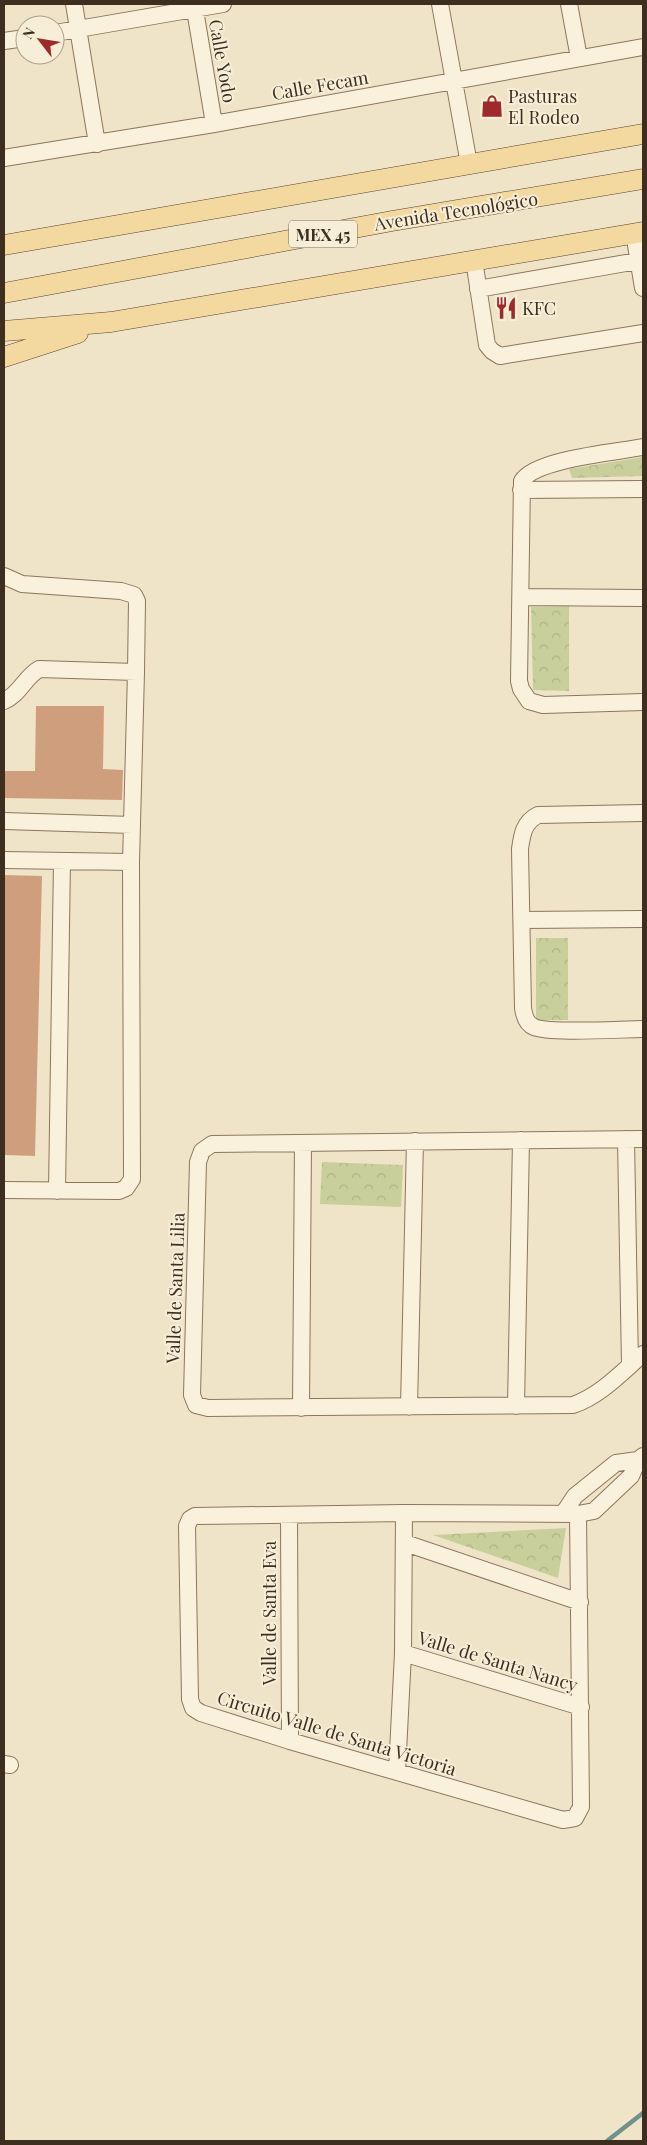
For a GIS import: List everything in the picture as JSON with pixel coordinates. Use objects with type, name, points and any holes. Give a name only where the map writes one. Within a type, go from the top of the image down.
[{"type":"main road","name":"MEX 45","points":[[4,245],[643,134]]},
{"type":"main road","name":"Avenida Tecnológico","points":[[4,293],[392,221],[643,180]]},
{"type":"main road","points":[[4,331],[111,322],[638,232]]},
{"type":"main road","points":[[4,357],[111,322]]},
{"type":"street","points":[[74,4],[97,144]]},
{"type":"street","points":[[65,32],[194,6],[223,4]]},
{"type":"street","points":[[440,4],[469,164]]},
{"type":"street","points":[[569,4],[579,58]]},
{"type":"street","name":"Calle Yodo","points":[[194,6],[214,124]]},
{"type":"street","name":"Calle Fecam","points":[[4,158],[214,124],[643,47]]},
{"type":"street","points":[[638,232],[643,288]]},
{"type":"street","points":[[474,260],[487,345],[500,356],[512,356],[643,333]]},
{"type":"street","points":[[478,289],[641,260]]},
{"type":"street","points":[[643,447],[539,467],[525,476],[521,490],[519,681],[520,689],[529,701],[543,705],[643,702]]},
{"type":"street","points":[[521,490],[643,489]]},
{"type":"street","points":[[4,576],[22,584],[121,591],[134,596],[137,601],[131,862],[132,1179],[126,1188],[119,1191],[4,1190]]},
{"type":"street","points":[[521,597],[643,598]]},
{"type":"street","points":[[4,701],[15,694],[32,673],[39,669],[136,672]]},
{"type":"street","points":[[643,813],[547,814],[530,819],[525,826],[520,849],[523,1008],[528,1024],[550,1030],[643,1029]]},
{"type":"street","points":[[4,821],[132,825]]},
{"type":"street","points":[[4,860],[131,862]]},
{"type":"street","points":[[57,1191],[62,861]]},
{"type":"street","points":[[522,920],[643,919]]},
{"type":"street","points":[[626,1139],[636,1247],[630,1365]]},
{"type":"street","name":"Valle de Santa Lilia","points":[[643,1139],[212,1144],[202,1151],[198,1162],[192,1394],[196,1404],[208,1408],[573,1405],[587,1401],[643,1354]]},
{"type":"street","points":[[516,1406],[521,1140]]},
{"type":"street","points":[[408,1407],[414,1141]]},
{"type":"street","points":[[301,1408],[303,1142]]},
{"type":"street","name":"Circuito Valle de Santa Victoria","points":[[641,1458],[616,1463],[575,1496],[571,1514],[580,1602],[581,1807],[575,1818],[562,1820],[290,1741],[201,1713],[193,1708],[190,1699],[187,1526],[190,1519],[195,1516],[404,1513],[571,1514],[594,1510],[631,1476],[641,1458]]},
{"type":"street","points":[[397,1772],[403,1654],[404,1513]]},
{"type":"street","name":"Valle de Santa Eva","points":[[289,1515],[290,1741]]},
{"type":"street","points":[[405,1543],[580,1602]]},
{"type":"street","name":"Valle de Santa Nancy","points":[[403,1654],[581,1707]]},
{"type":"green space","points":[[643,457],[643,476],[572,478],[569,469]]},
{"type":"green space","points":[[569,606],[569,691],[533,690],[531,607]]},
{"type":"green space","points":[[536,938],[568,938],[568,1020],[536,1020]]},
{"type":"green space","points":[[322,1162],[403,1165],[401,1207],[320,1204]]},
{"type":"green space","points":[[566,1528],[558,1578],[433,1535]]},
{"type":"building","points":[[36,706],[104,706],[103,769],[123,770],[122,800],[4,798],[4,771],[35,771]]},
{"type":"building","points":[[4,875],[42,876],[35,1156],[4,1155]]},
{"type":"waterway","points":[[607,2141],[643,2113]]},
{"type":"place","name":"Pasturas El Rodeo","points":[[492,106]]},
{"type":"place","name":"KFC","points":[[506,308]]}]
